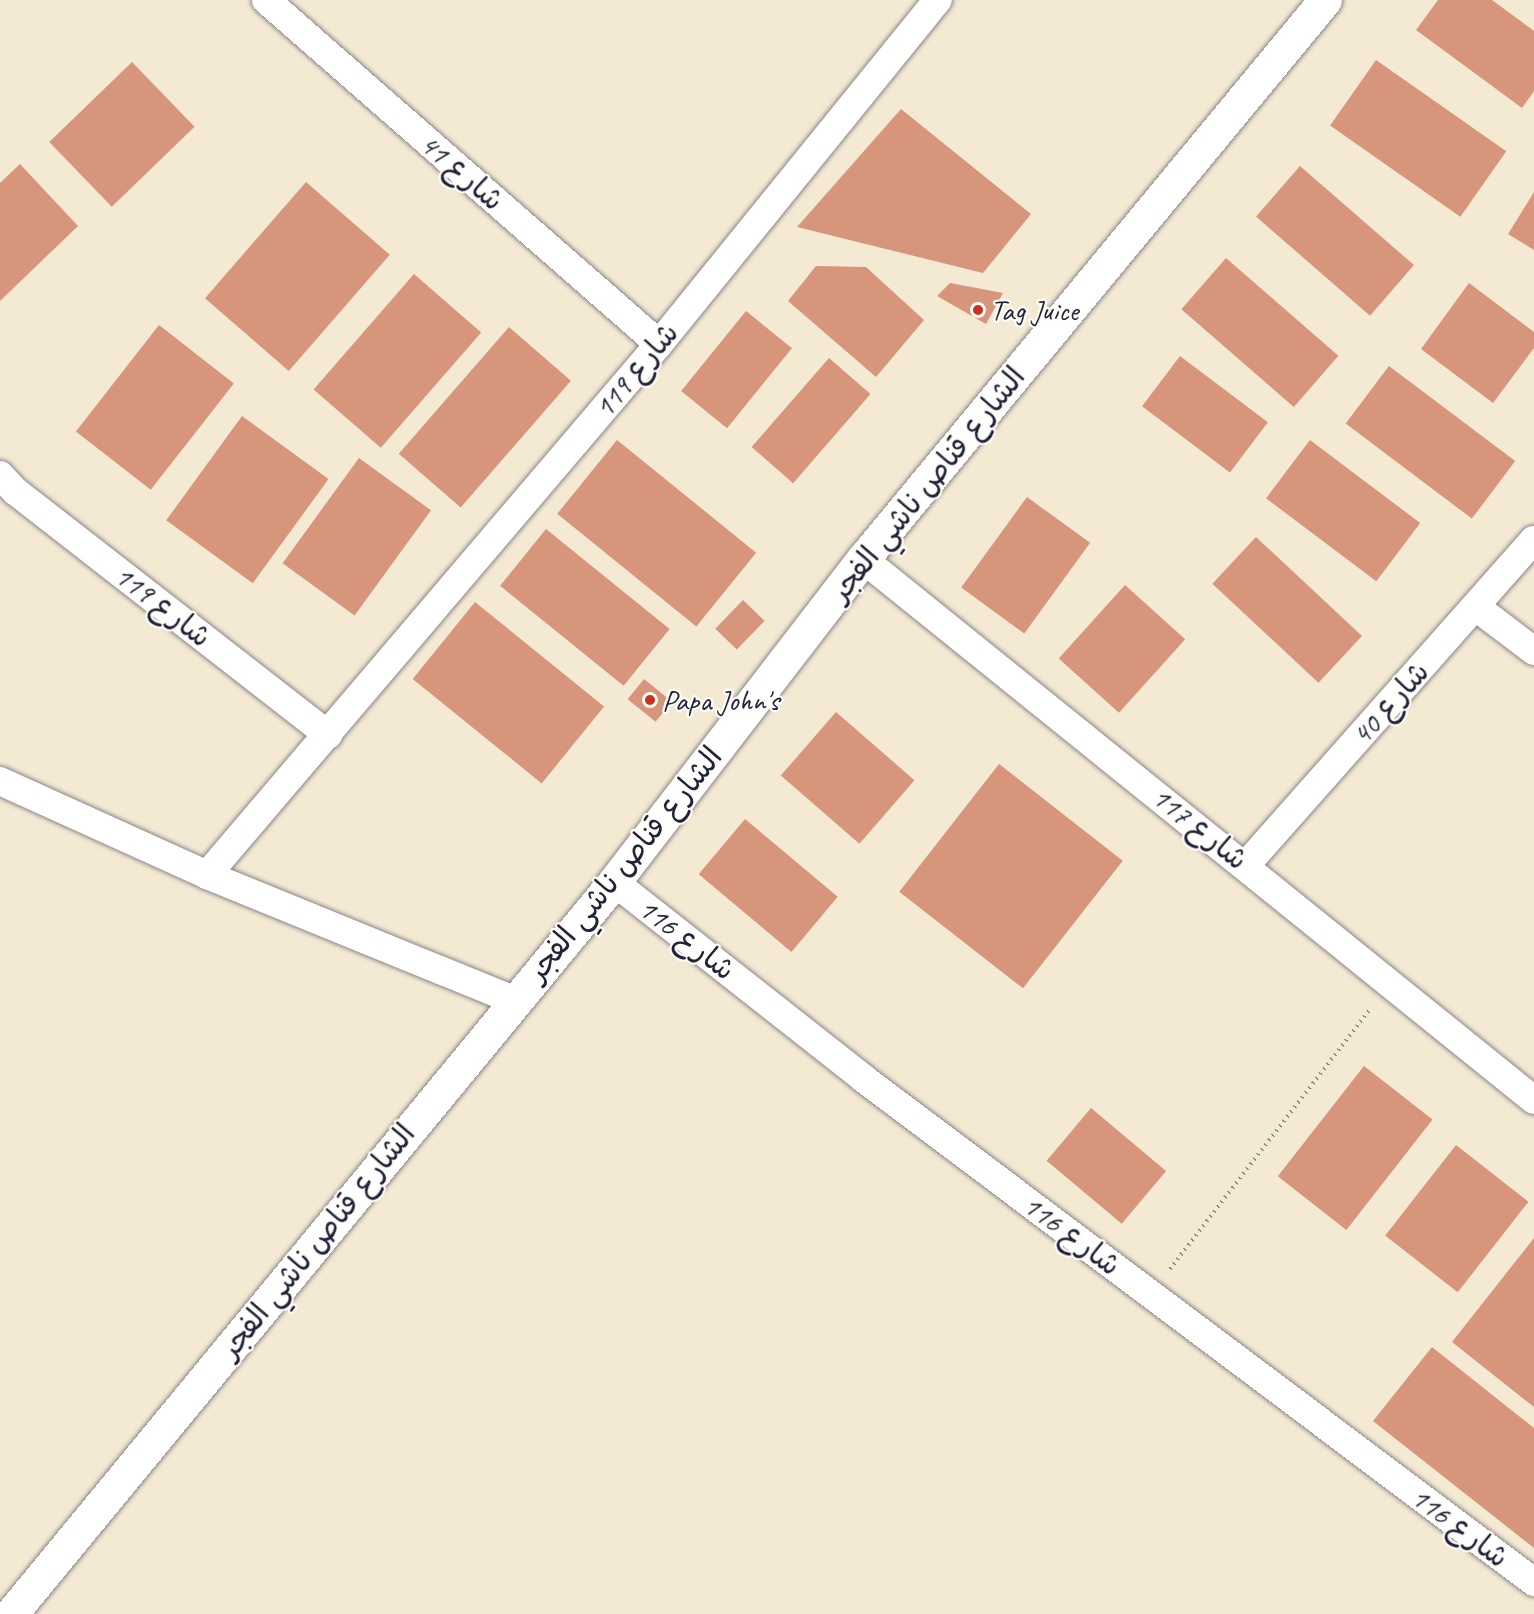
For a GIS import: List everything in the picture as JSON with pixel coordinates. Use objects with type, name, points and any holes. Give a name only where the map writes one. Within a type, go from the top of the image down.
[{"type":"street","name":"شارع 41","points":[[266,0],[659,344]]},
{"type":"street","name":"شارع 119","points":[[207,875],[659,344],[938,0]]},
{"type":"street","name":"الشارع قناص ناشي الفجر","points":[[11,1614],[514,1000],[614,882],[863,559],[1325,0]]},
{"type":"street","name":"شارع 119","points":[[5,491],[328,735]]},
{"type":"street","name":"شارع 40","points":[[1246,865],[1534,540]]},
{"type":"street","name":"شارع 117","points":[[863,559],[1246,865],[1534,1100]]},
{"type":"street","points":[[1476,607],[1534,651]]},
{"type":"street","points":[[0,781],[207,875],[514,1000]]},
{"type":"street","name":"شارع 116","points":[[614,882],[864,1079],[1534,1582]]},
{"type":"path","points":[[1150,1294],[1389,984]]},
{"type":"building","points":[[1438,0],[1492,0],[1534,31],[1534,91],[1522,108],[1416,30]]},
{"type":"building","points":[[1376,60],[1506,151],[1460,217],[1330,126]]},
{"type":"building","points":[[132,62],[195,127],[112,207],[49,142]]},
{"type":"building","points":[[901,109],[1031,214],[983,273],[797,227]]},
{"type":"building","points":[[20,164],[78,226],[0,301],[0,183]]},
{"type":"building","points":[[1300,166],[1414,265],[1370,316],[1256,217]]},
{"type":"building","points":[[306,182],[390,255],[289,371],[205,298]]},
{"type":"building","points":[[1534,192],[1534,250],[1508,234]]},
{"type":"building","points":[[1226,258],[1338,356],[1294,407],[1181,309]]},
{"type":"building","points":[[816,266],[866,267],[924,320],[876,377],[788,301]]},
{"type":"building","points":[[414,274],[481,332],[381,448],[314,389]]},
{"type":"building","name":"Tag Juice","points":[[950,283],[1003,293],[986,324],[937,296]]},
{"type":"building","points":[[1469,283],[1534,332],[1534,348],[1493,403],[1421,349]]},
{"type":"building","points":[[746,311],[792,348],[727,428],[681,391]]},
{"type":"building","points":[[159,325],[234,383],[151,490],[76,431]]},
{"type":"building","points":[[509,327],[571,381],[461,508],[399,454]]},
{"type":"building","points":[[1180,356],[1268,422],[1230,473],[1142,406]]},
{"type":"building","points":[[829,358],[871,394],[793,483],[752,447]]},
{"type":"building","points":[[1389,366],[1515,461],[1472,519],[1346,424]]},
{"type":"building","points":[[242,416],[329,479],[253,583],[166,520]]},
{"type":"building","points":[[617,440],[756,553],[696,626],[557,514]]},
{"type":"building","points":[[1310,440],[1420,523],[1376,581],[1266,498]]},
{"type":"building","points":[[359,458],[431,510],[355,615],[283,563]]},
{"type":"building","points":[[1027,497],[1090,543],[1024,633],[961,588]]},
{"type":"building","points":[[546,529],[670,629],[624,686],[500,586]]},
{"type":"building","points":[[1256,537],[1362,636],[1318,683],[1212,584]]},
{"type":"building","points":[[1125,585],[1185,639],[1119,713],[1059,659]]},
{"type":"building","points":[[743,600],[765,621],[737,650],[715,629]]},
{"type":"building","points":[[475,602],[604,706],[542,783],[413,679]]},
{"type":"building","name":"Papa John's","points":[[644,679],[672,702],[656,722],[628,699]]},
{"type":"building","points":[[836,712],[914,780],[859,844],[781,775]]},
{"type":"building","points":[[999,764],[1123,861],[1023,988],[899,892]]},
{"type":"building","points":[[745,819],[838,897],[791,952],[699,874]]},
{"type":"building","points":[[1364,1066],[1433,1120],[1346,1230],[1278,1176]]},
{"type":"building","points":[[1091,1108],[1166,1171],[1122,1224],[1047,1161]]},
{"type":"building","points":[[1456,1145],[1528,1202],[1458,1292],[1385,1236]]},
{"type":"building","points":[[1534,1238],[1534,1407],[1452,1342]]},
{"type":"building","points":[[1432,1347],[1534,1428],[1534,1548],[1373,1421]]},
{"type":"place","name":"Tag Juice","points":[[978,310]]},
{"type":"place","name":"Papa John's","points":[[650,700]]}]
